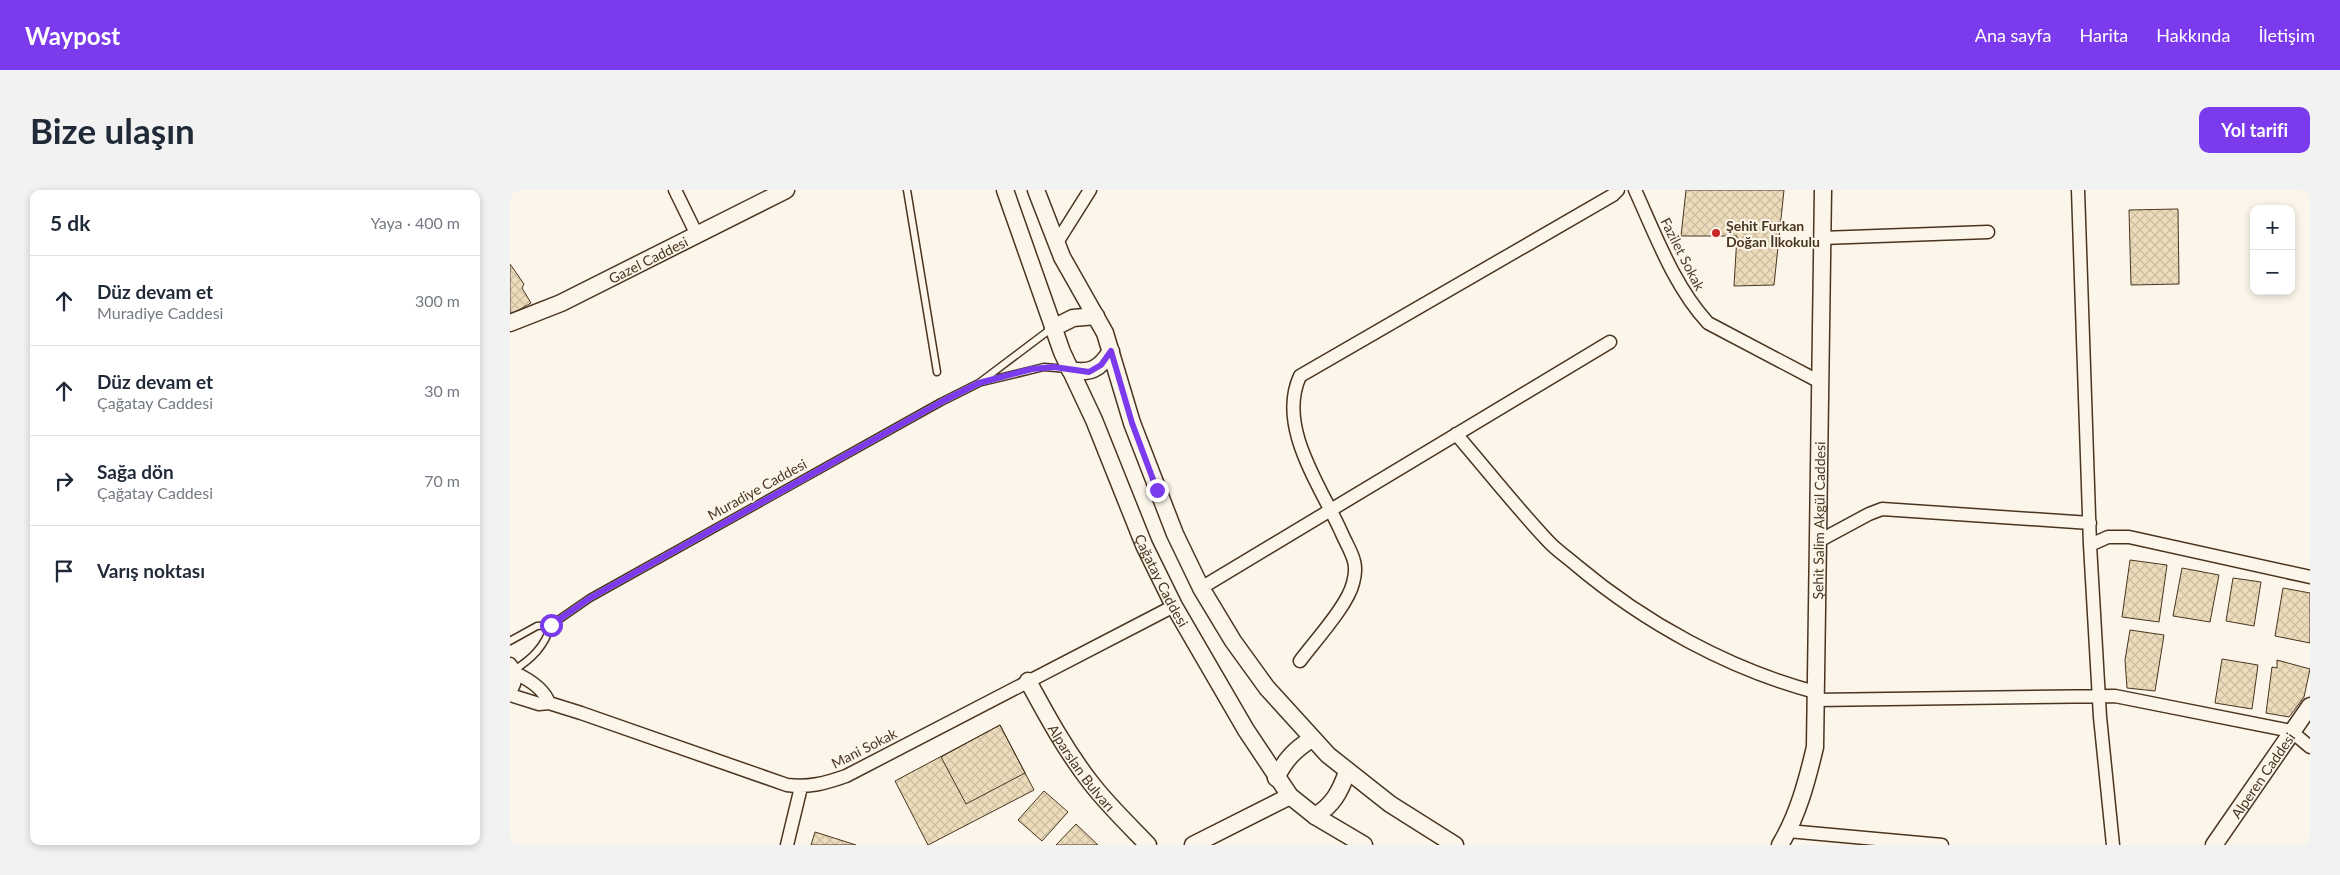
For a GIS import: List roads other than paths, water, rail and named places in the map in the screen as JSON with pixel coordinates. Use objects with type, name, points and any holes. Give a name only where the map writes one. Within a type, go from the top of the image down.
[{"type":"main road","name":"Gazel Caddesi","points":[[510,323],[561,303],[786,190]]},
{"type":"main road","name":"Çağatay Caddesi","points":[[1005,190],[1053,328],[1070,370],[1094,420],[1134,523],[1174,606],[1246,730],[1276,778],[1290,796],[1315,816],[1364,845]]},
{"type":"main road","points":[[1036,190],[1056,244],[1073,279],[1105,332],[1143,455],[1175,534],[1201,588],[1245,659],[1267,688],[1312,739],[1347,772],[1411,819],[1455,845]]},
{"type":"main road","name":"Şehit Salim Akgül Caddesi","points":[[1784,838],[1807,783],[1815,747],[1823,190]]},
{"type":"main road","points":[[1053,328],[1073,318],[1096,316]]},
{"type":"main road","points":[[1070,370],[1089,372],[1101,365],[1111,351]]},
{"type":"main road","name":"Alparslan Bulvarı","points":[[1028,681],[1050,723],[1079,767],[1106,801],[1148,845]]},
{"type":"main road","name":"Alperen Caddesi","points":[[2214,845],[2310,706]]},
{"type":"main road","points":[[1276,778],[1289,756],[1312,739]]},
{"type":"main road","points":[[1315,816],[1331,805],[1342,786],[1347,772]]},
{"type":"main road","points":[[1193,845],[1290,796]]},
{"type":"street","points":[[675,190],[697,236]]},
{"type":"street","points":[[1056,244],[1090,190]]},
{"type":"street","points":[[1300,662],[1342,604],[1353,584],[1356,564],[1308,465],[1300,444],[1293,400],[1295,386],[1300,376],[1613,195],[1618,190]]},
{"type":"street","name":"Fazilet Sokak","points":[[1634,190],[1680,286],[1708,324],[1820,382]]},
{"type":"street","points":[[2078,190],[2090,545],[2099,696],[2114,845]]},
{"type":"street","points":[[1822,238],[1988,232]]},
{"type":"street","points":[[1201,588],[1610,342]]},
{"type":"street","points":[[1456,434],[1548,542],[1602,587],[1656,623],[1729,661],[1815,696],[2115,696],[2291,731],[2310,747]]},
{"type":"street","points":[[1817,542],[1882,509],[2090,522]]},
{"type":"street","points":[[2090,545],[2108,537],[2129,537],[2310,577]]},
{"type":"street","name":"Mani Sokak","points":[[510,695],[539,704],[549,703],[770,780],[802,787],[825,784],[846,776],[1174,606]]},
{"type":"street","points":[[510,690],[515,681],[513,669]]},
{"type":"street","points":[[513,669],[535,685],[547,697],[549,703]]},
{"type":"street","points":[[787,845],[802,787]]},
{"type":"street","points":[[1784,838],[1942,845]]},
{"type":"lane","points":[[907,190],[937,372]]},
{"type":"lane","name":"Muradiye Caddesi","points":[[510,641],[537,626],[551,625],[590,598],[941,402],[979,383],[1053,328]]},
{"type":"lane","name":"Muradiye Caddesi","points":[[979,383],[1044,367],[1070,370]]},
{"type":"lane","points":[[513,669],[534,655],[543,645],[551,625]]},
{"type":"place","name":"Şehit Furkan Doğan İlkokulu","points":[[1716,233]]}]
